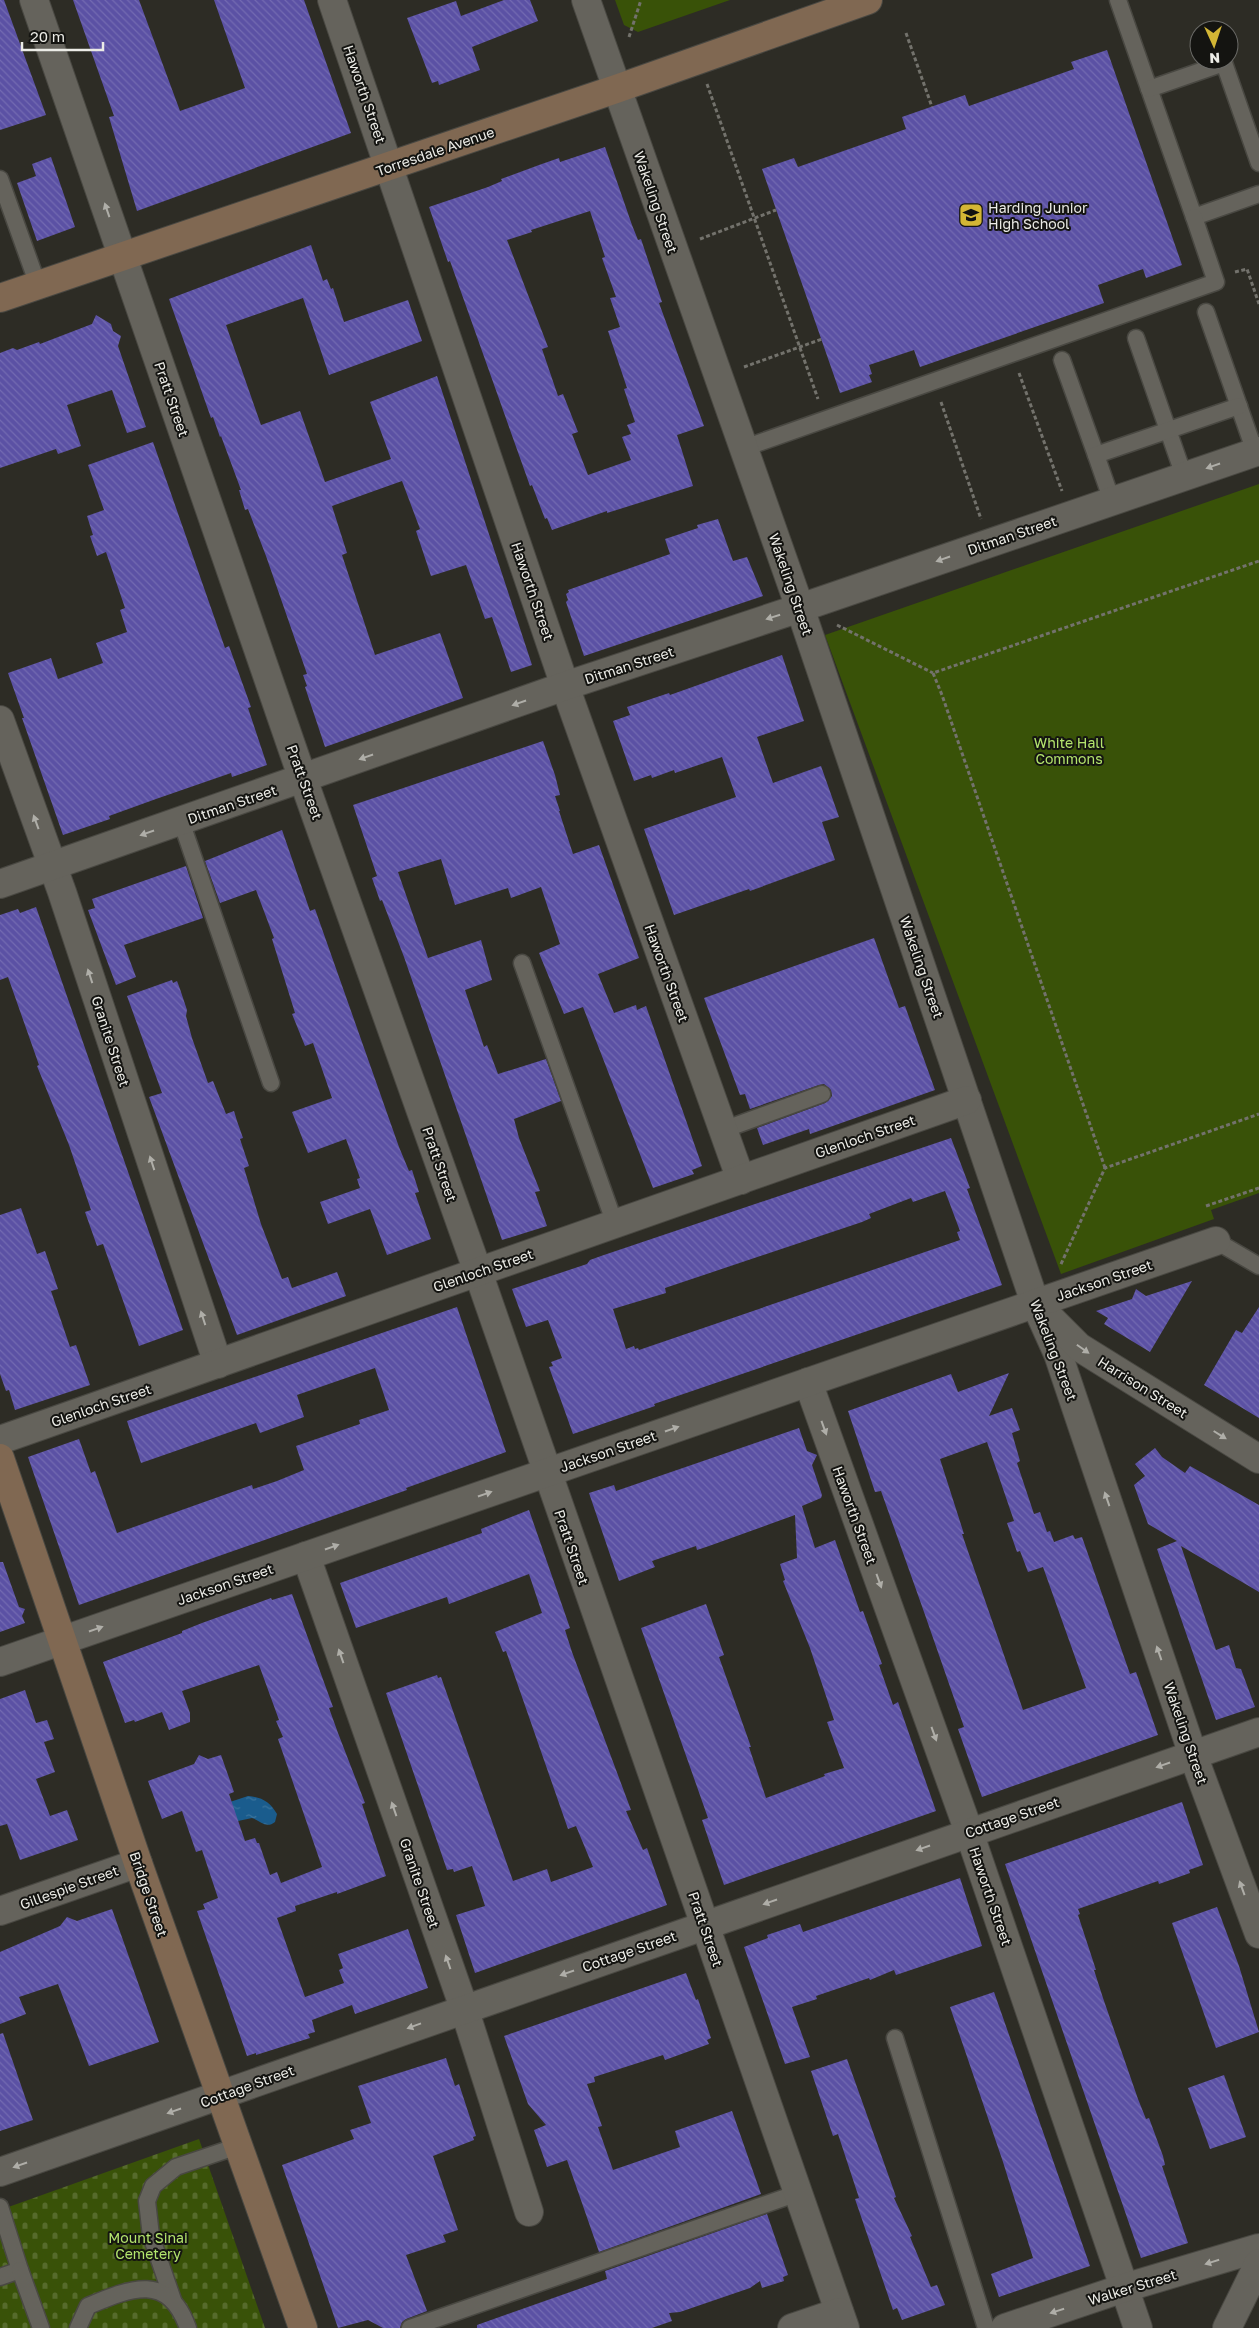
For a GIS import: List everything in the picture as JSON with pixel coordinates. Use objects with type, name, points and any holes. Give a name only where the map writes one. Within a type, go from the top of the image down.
[{"type":"main road","name":"Torresdale Avenue","points":[[0,298],[390,167],[868,0]]},
{"type":"main road","name":"Bridge Street","points":[[0,1458],[138,1862],[303,2328]]},
{"type":"street","name":"Pratt Street","points":[[34,0],[842,2320]]},
{"type":"street","name":"Haworth Street","points":[[332,0],[565,686],[741,1180]]},
{"type":"street","name":"Wakeling Street","points":[[586,0],[800,608],[1035,1303],[1058,1354],[1193,1754],[1259,1934]]},
{"type":"street","name":"Ditman Street","points":[[0,884],[565,686],[800,608],[1257,451]]},
{"type":"street","name":"Granite Street","points":[[0,720],[62,892],[218,1364]]},
{"type":"street","name":"Glenloch Street","points":[[0,1440],[967,1100]]},
{"type":"street","name":"Jackson Street","points":[[0,1662],[1216,1241]]},
{"type":"street","name":"Harrison Street","points":[[1035,1303],[1079,1347],[1259,1459]]},
{"type":"street","name":"Haworth Street","points":[[808,1382],[970,1832],[1138,2328]]},
{"type":"street","name":"Granite Street","points":[[306,1556],[464,2008],[529,2212]]},
{"type":"street","name":"Cottage Street","points":[[0,2172],[220,2096],[464,2008],[1259,1732]]},
{"type":"street","name":"Gillespie Street","points":[[0,1911],[138,1862]]},
{"type":"street","name":"Walker Street","points":[[1005,2328],[1124,2288],[1259,2248]]},
{"type":"street","points":[[1227,2328],[1259,2263]]},
{"type":"street","points":[[792,2328],[842,2320]]},
{"type":"lane","points":[[744,448],[1216,282],[1118,0]]},
{"type":"lane","points":[[1149,89],[1224,63],[1259,163]]},
{"type":"lane","points":[[0,179],[38,285]]},
{"type":"lane","points":[[1194,217],[1259,194]]},
{"type":"lane","points":[[1206,312],[1238,406],[1257,451]]},
{"type":"lane","points":[[1136,338],[1184,476]]},
{"type":"lane","points":[[1062,360],[1112,501]]},
{"type":"lane","points":[[1096,455],[1238,406]]},
{"type":"lane","points":[[181,821],[271,1083]]},
{"type":"lane","points":[[522,963],[615,1224]]},
{"type":"lane","points":[[723,1130],[822,1094]]},
{"type":"lane","points":[[1216,1241],[1259,1266]]},
{"type":"lane","points":[[895,2038],[986,2328]]},
{"type":"lane","points":[[188,2328],[183,2314],[173,2300],[151,2236],[147,2201],[153,2186],[176,2167],[238,2146]]},
{"type":"lane","points":[[410,2328],[798,2193]]},
{"type":"lane","points":[[0,2208],[40,2328]]},
{"type":"lane","points":[[0,2277],[20,2270]]},
{"type":"lane","points":[[67,2328],[88,2306],[122,2292],[143,2287],[158,2290],[173,2300]]},
{"type":"lane","points":[[78,2328],[88,2306]]},
{"type":"path","points":[[628,40],[641,0]]},
{"type":"path","points":[[906,33],[932,106]]},
{"type":"path","points":[[699,60],[825,420]]},
{"type":"path","points":[[673,249],[776,210]]},
{"type":"path","points":[[1215,278],[1247,269],[1259,304]]},
{"type":"path","points":[[718,376],[822,339]]},
{"type":"path","points":[[1012,354],[1070,515]]},
{"type":"path","points":[[934,382],[990,543]]},
{"type":"path","points":[[933,673],[1259,561]]},
{"type":"path","points":[[837,625],[933,673],[942,694],[1105,1168],[1061,1264]]},
{"type":"path","points":[[1105,1168],[1259,1114]]},
{"type":"path","points":[[1206,1206],[1259,1188]]},
{"type":"green space","points":[[615,0],[730,0],[638,32],[624,25]]},
{"type":"green space","name":"White Hall Commons","points":[[1259,484],[1259,1193],[1211,1210],[1214,1219],[1061,1274],[825,635]]},
{"type":"green space","name":"Mount Sinai Cemetery","points":[[199,2139],[265,2328],[0,2328],[0,2210]]},
{"type":"water","points":[[248,1796],[268,1803],[277,1814],[275,1822],[266,1825],[252,1818],[238,1821],[227,1803]]},
{"type":"building","points":[[0,0],[4,0],[46,115],[0,130]]},
{"type":"building","points":[[73,0],[139,0],[180,111],[245,88],[214,0],[304,0],[351,133],[137,211],[109,117],[114,116]]},
{"type":"building","points":[[504,0],[530,0],[538,21],[472,47],[480,70],[439,85],[438,81],[432,83],[407,18],[456,1],[461,16]]},
{"type":"building","points":[[1107,50],[1182,265],[1146,278],[1143,269],[1098,285],[1104,303],[920,367],[914,350],[869,365],[872,374],[869,375],[872,382],[840,393],[762,169],[794,158],[798,167],[906,129],[902,117],[965,95],[969,106],[1074,69],[1071,62]]},
{"type":"building","points":[[605,147],[632,225],[638,240],[641,239],[662,302],[659,303],[704,426],[677,435],[693,486],[607,513],[607,511],[552,530],[547,518],[545,519],[532,485],[530,486],[429,207],[488,187],[502,181],[501,179],[559,158],[560,162]],"holes":[[[590,211],[605,257],[602,258],[616,297],[610,298],[620,327],[608,331],[627,388],[624,389],[635,422],[627,425],[631,434],[622,437],[631,460],[588,475],[572,434],[578,432],[563,394],[558,396],[542,349],[548,347],[507,240],[532,232],[531,230]]]},
{"type":"building","points":[[51,157],[75,227],[37,241],[17,183],[36,176],[32,164]]},
{"type":"building","points":[[311,245],[323,281],[327,279],[331,289],[333,288],[344,322],[408,300],[422,341],[329,375],[303,298],[226,325],[261,425],[300,411],[325,482],[391,459],[370,402],[437,376],[532,665],[511,672],[492,617],[485,619],[466,565],[431,576],[416,531],[420,529],[402,481],[332,506],[347,553],[342,555],[375,655],[440,633],[463,698],[325,747],[305,687],[307,686],[303,675],[307,674],[266,556],[248,509],[245,510],[239,490],[241,490],[221,436],[213,417],[211,418],[169,299]]},
{"type":"building","points":[[96,315],[111,324],[113,331],[121,336],[118,346],[146,427],[127,433],[112,390],[67,405],[81,446],[58,454],[56,449],[0,468],[0,353],[13,348],[17,350],[39,342],[40,344],[92,324]]},
{"type":"building","points":[[153,442],[225,648],[229,646],[251,707],[248,708],[267,765],[232,777],[231,773],[109,816],[110,819],[63,835],[8,673],[51,658],[58,679],[103,663],[96,643],[127,632],[120,610],[125,608],[106,552],[97,556],[90,536],[93,535],[87,516],[104,510],[88,465]]},
{"type":"building","points":[[718,519],[733,561],[747,557],[763,596],[584,656],[566,602],[568,600],[566,594],[569,592],[568,590],[670,554],[665,539],[698,528],[697,525]]},
{"type":"building","points":[[782,655],[804,721],[757,737],[773,783],[821,766],[839,817],[822,822],[835,860],[750,891],[749,889],[674,915],[644,829],[736,797],[722,757],[675,773],[674,770],[652,778],[651,775],[634,781],[613,721],[630,715],[627,707],[669,693],[670,695]]},
{"type":"building","points":[[543,741],[555,775],[560,795],[555,796],[573,854],[599,845],[639,958],[598,974],[614,1013],[636,1005],[637,1010],[646,1006],[702,1166],[692,1170],[694,1174],[653,1188],[583,1007],[564,1014],[539,953],[560,944],[541,887],[511,898],[508,888],[455,905],[441,859],[398,872],[428,958],[481,940],[492,980],[465,990],[484,1047],[487,1045],[498,1074],[546,1059],[561,1101],[514,1119],[519,1138],[540,1191],[535,1192],[547,1226],[502,1240],[404,957],[372,878],[377,876],[353,805]]},
{"type":"building","points":[[282,830],[310,911],[315,909],[399,1147],[409,1171],[412,1170],[419,1192],[415,1193],[431,1239],[387,1255],[370,1209],[328,1224],[320,1202],[360,1188],[357,1179],[360,1178],[346,1139],[308,1153],[292,1112],[332,1098],[313,1043],[305,1046],[292,1014],[295,1013],[272,939],[274,938],[256,890],[220,903],[205,861]]},
{"type":"building","points":[[186,866],[203,918],[124,945],[136,977],[116,985],[88,910],[95,908],[92,899]]},
{"type":"building","points":[[36,907],[183,1330],[139,1346],[103,1244],[97,1246],[85,1212],[91,1210],[69,1145],[37,1066],[39,1065],[8,977],[0,980],[0,915],[18,909],[20,913]]},
{"type":"building","points":[[874,938],[899,1008],[905,1006],[935,1090],[810,1134],[809,1129],[763,1145],[757,1128],[825,1103],[832,1096],[831,1090],[824,1084],[819,1085],[750,1109],[745,1094],[740,1095],[704,998]]},
{"type":"building","points":[[172,980],[173,983],[177,981],[180,989],[187,1010],[186,1016],[192,1038],[208,1083],[213,1081],[226,1114],[234,1111],[243,1138],[240,1139],[249,1166],[244,1168],[261,1224],[282,1279],[288,1277],[292,1288],[337,1272],[346,1296],[237,1335],[149,1097],[162,1093],[127,996]]},
{"type":"building","points":[[951,1138],[970,1188],[967,1189],[1002,1285],[654,1404],[655,1406],[573,1434],[549,1367],[553,1366],[551,1362],[562,1358],[548,1320],[526,1327],[512,1289],[587,1264],[590,1260]],"holes":[[[945,1191],[960,1231],[957,1232],[960,1240],[639,1350],[638,1348],[635,1349],[634,1346],[626,1349],[613,1309],[666,1293],[665,1288],[862,1222],[871,1218],[869,1214],[911,1198],[913,1202]]]},
{"type":"building","points":[[21,1208],[37,1254],[45,1251],[58,1289],[51,1291],[70,1347],[76,1345],[90,1385],[15,1410],[9,1390],[6,1391],[0,1374],[0,1215]]},
{"type":"building","points":[[1192,1281],[1150,1352],[1104,1324],[1108,1318],[1096,1311],[1132,1299],[1136,1289],[1146,1296]]},
{"type":"building","points":[[457,1307],[506,1452],[406,1488],[407,1490],[79,1605],[28,1457],[79,1439],[91,1473],[95,1471],[117,1533],[252,1485],[253,1489],[277,1481],[304,1470],[296,1446],[360,1424],[359,1420],[389,1410],[375,1368],[297,1395],[304,1417],[260,1433],[256,1423],[141,1463],[127,1421]]},
{"type":"building","points":[[1259,1307],[1259,1418],[1204,1385],[1236,1330],[1242,1333]]},
{"type":"building","points":[[1009,1373],[989,1416],[1012,1408],[1020,1430],[1012,1433],[1020,1461],[1017,1463],[1034,1514],[1040,1512],[1047,1532],[1050,1531],[1054,1542],[1073,1535],[1075,1539],[1082,1537],[1130,1674],[1136,1672],[1158,1735],[982,1797],[958,1729],[964,1727],[881,1491],[875,1492],[848,1411],[951,1374],[958,1392]],"holes":[[[987,1442],[1014,1521],[1007,1523],[1017,1552],[1020,1551],[1028,1572],[1043,1567],[1086,1688],[1023,1710],[962,1534],[964,1534],[940,1459]]]},
{"type":"building","points":[[799,1428],[807,1451],[817,1455],[812,1465],[822,1495],[821,1498],[802,1506],[815,1548],[835,1540],[860,1612],[863,1611],[882,1664],[879,1665],[893,1705],[898,1702],[936,1811],[724,1885],[702,1820],[708,1818],[641,1628],[706,1604],[724,1655],[719,1657],[751,1747],[749,1747],[766,1798],[825,1776],[824,1774],[844,1768],[827,1722],[834,1720],[810,1648],[783,1581],[785,1580],[780,1564],[797,1558],[795,1515],[697,1550],[696,1546],[652,1561],[655,1567],[619,1581],[589,1493],[614,1485],[616,1491]]},
{"type":"building","points":[[1155,1448],[1162,1457],[1185,1473],[1190,1466],[1259,1505],[1259,1592],[1181,1546],[1216,1650],[1229,1645],[1236,1668],[1241,1669],[1255,1707],[1216,1720],[1157,1549],[1177,1541],[1148,1524],[1134,1485],[1145,1476],[1135,1464]]},
{"type":"building","points":[[529,1510],[570,1628],[565,1630],[572,1652],[631,1810],[626,1811],[643,1850],[647,1848],[667,1905],[475,1973],[456,1915],[485,1906],[472,1866],[454,1872],[453,1869],[447,1870],[386,1693],[437,1675],[438,1678],[441,1677],[513,1881],[547,1869],[551,1882],[593,1867],[576,1826],[568,1829],[506,1651],[503,1652],[495,1632],[542,1613],[529,1574],[449,1604],[447,1597],[356,1628],[340,1583],[482,1533],[481,1529]]},
{"type":"building","points":[[0,1562],[3,1562],[19,1607],[25,1609],[22,1616],[25,1623],[0,1632]]},
{"type":"building","points":[[292,1594],[333,1707],[329,1708],[365,1803],[362,1804],[386,1876],[337,1894],[337,1892],[295,1906],[296,1911],[277,1918],[305,1997],[344,1983],[339,1970],[343,1968],[338,1954],[408,1929],[428,1988],[355,2014],[352,2005],[312,2020],[315,2032],[308,2034],[310,2038],[256,2055],[256,2053],[247,2056],[197,1911],[205,1909],[203,1904],[218,1898],[202,1850],[196,1852],[182,1811],[162,1819],[148,1781],[194,1764],[199,1755],[208,1759],[221,1755],[234,1792],[229,1794],[245,1841],[255,1838],[257,1843],[259,1843],[270,1875],[277,1872],[281,1883],[322,1867],[278,1739],[283,1737],[276,1721],[279,1720],[259,1665],[182,1691],[190,1713],[190,1722],[169,1730],[162,1712],[135,1722],[134,1720],[125,1723],[103,1662],[271,1598],[272,1600]]},
{"type":"building","points":[[25,1690],[36,1723],[47,1720],[54,1739],[44,1742],[55,1772],[36,1779],[50,1816],[67,1810],[78,1840],[20,1860],[7,1824],[0,1826],[0,1699]]},
{"type":"building","points":[[1182,1802],[1203,1865],[1189,1870],[1190,1873],[1159,1884],[1158,1881],[1078,1909],[1080,1914],[1078,1915],[1103,1998],[1138,2099],[1146,2119],[1149,2118],[1163,2156],[1165,2165],[1162,2166],[1188,2243],[1141,2258],[1005,1864]]},
{"type":"building","points":[[960,1878],[982,1946],[896,1975],[894,1970],[870,1980],[869,1978],[816,1996],[817,1999],[792,2007],[810,2057],[785,2064],[744,1947],[768,1938],[767,1935],[800,1924],[803,1932]]},
{"type":"building","points":[[1217,1907],[1239,1966],[1259,2032],[1216,2048],[1172,1923]]},
{"type":"building","points":[[112,1909],[159,2042],[89,2066],[58,1984],[19,1997],[26,2014],[0,2024],[0,1952],[60,1926],[67,1917],[77,1921]]},
{"type":"building","points":[[686,1973],[696,2000],[698,1999],[711,2038],[707,2040],[709,2044],[665,2060],[663,2055],[594,2077],[595,2082],[587,2084],[602,2126],[598,2127],[613,2170],[680,2147],[675,2131],[732,2111],[761,2194],[599,2252],[567,2160],[547,2167],[534,2130],[546,2125],[528,2104],[504,2036]]},
{"type":"building","points":[[994,1992],[1090,2266],[999,2297],[991,2274],[1033,2258],[1003,2162],[950,2007]]},
{"type":"building","points":[[3,2033],[33,2120],[0,2131],[0,2034]]},
{"type":"building","points":[[446,2058],[455,2086],[459,2084],[476,2136],[473,2137],[474,2140],[433,2156],[458,2230],[443,2235],[446,2242],[406,2255],[427,2311],[406,2319],[402,2322],[400,2328],[383,2328],[368,2320],[338,2328],[282,2165],[354,2139],[350,2130],[371,2123],[358,2086]]},
{"type":"building","points":[[847,2059],[894,2191],[896,2197],[894,2198],[912,2236],[910,2237],[931,2287],[937,2285],[945,2305],[902,2320],[897,2308],[893,2310],[855,2199],[859,2198],[838,2134],[833,2136],[811,2071]]},
{"type":"building","points":[[1224,2075],[1246,2137],[1210,2149],[1188,2088]]},
{"type":"building","points":[[767,2214],[788,2275],[783,2277],[784,2281],[762,2288],[760,2281],[750,2288],[680,2312],[669,2313],[672,2321],[652,2328],[477,2328],[477,2325],[607,2279],[605,2271]]},
{"type":"place","name":"Harding Junior High School","points":[[971,215]]}]
